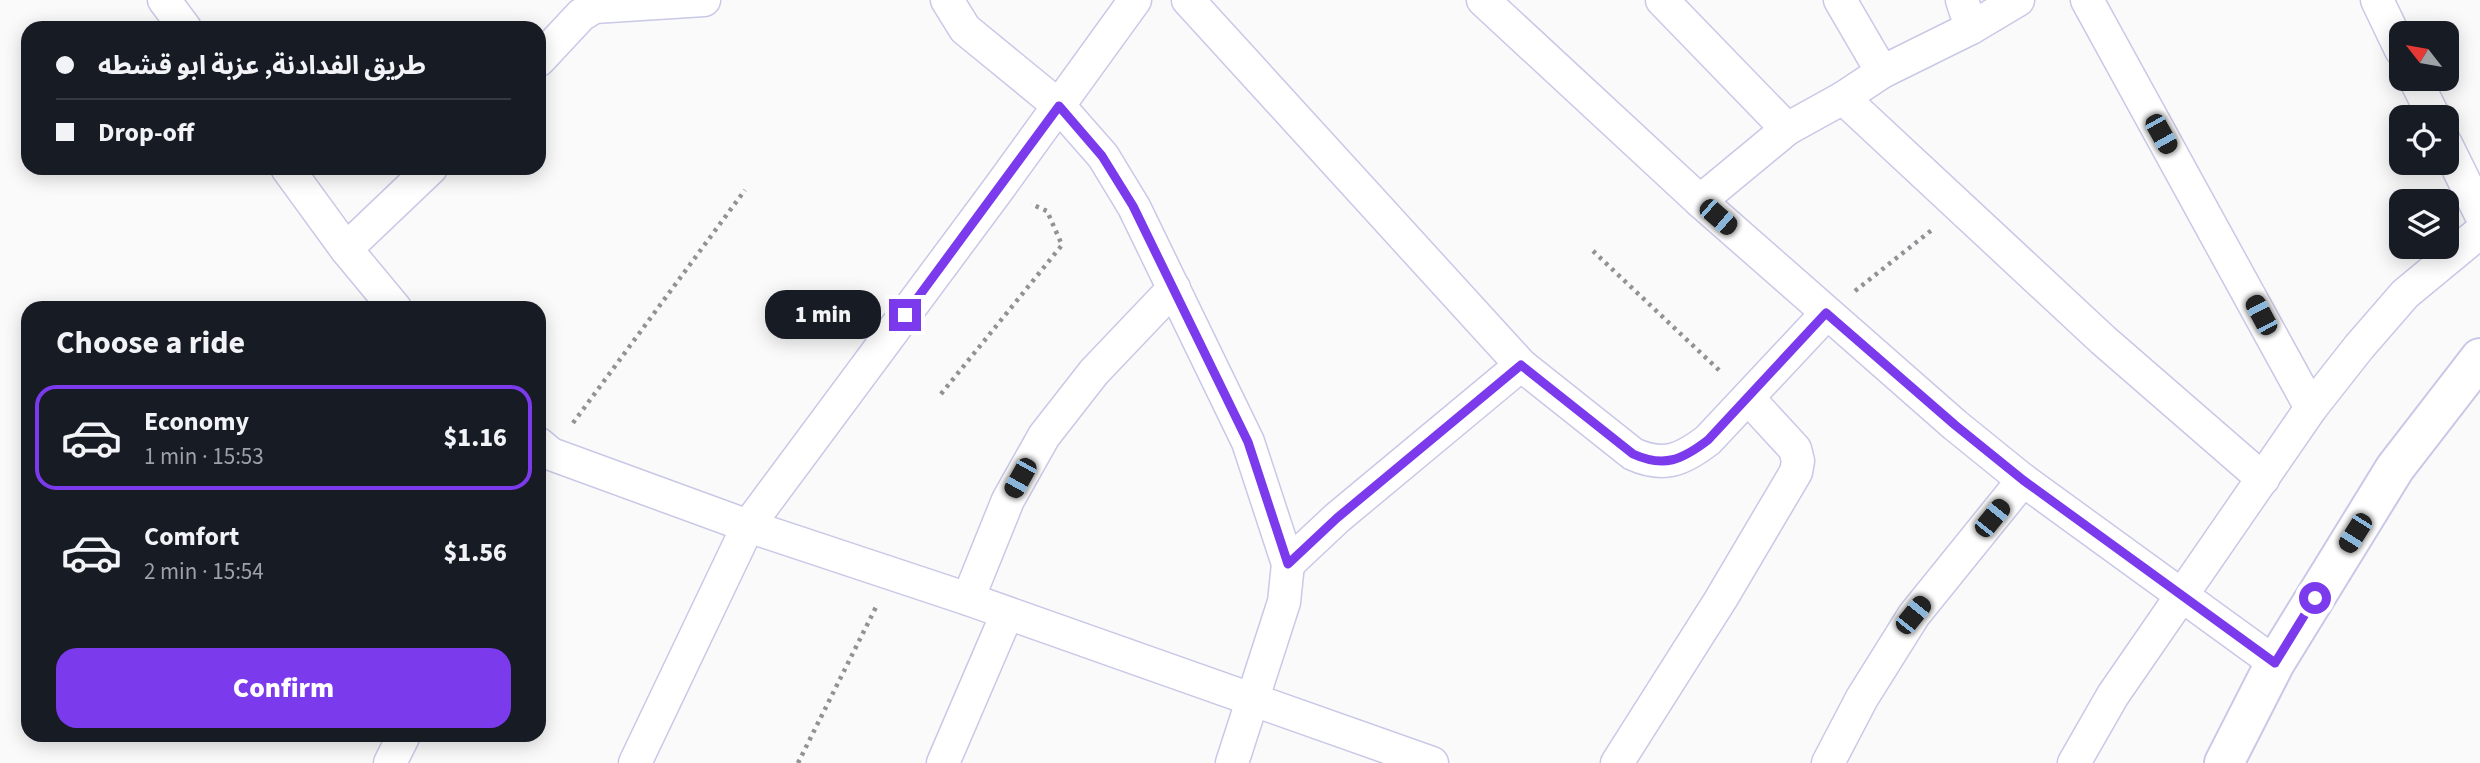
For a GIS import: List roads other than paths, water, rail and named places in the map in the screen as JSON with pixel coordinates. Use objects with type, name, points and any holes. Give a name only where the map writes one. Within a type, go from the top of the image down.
[{"type":"street","points":[[164,0],[180,21]]},
{"type":"street","points":[[546,52],[581,15],[594,7],[704,0]]},
{"type":"street","points":[[947,0],[965,29],[1059,106],[1102,156],[1133,206],[1248,442],[1288,564],[1284,602],[1232,763]]},
{"type":"street","points":[[635,763],[748,526],[1135,0]]},
{"type":"street","points":[[1188,0],[1521,365],[1633,454],[1646,460],[1667,462],[1689,455],[1708,440],[1826,313]]},
{"type":"street","points":[[1483,0],[1700,201],[1955,425],[2023,480],[2275,663]]},
{"type":"street","points":[[1662,0],[1787,130]]},
{"type":"street","points":[[1840,0],[1882,72]]},
{"type":"street","points":[[1700,201],[1787,130],[1843,98],[1966,14],[2018,0]]},
{"type":"street","points":[[2087,0],[2311,408]]},
{"type":"street","points":[[2377,0],[2389,25]]},
{"type":"street","points":[[1843,98],[2103,340],[2263,480]]},
{"type":"street","points":[[2459,170],[2480,213]]},
{"type":"street","points":[[292,175],[346,249],[389,301]]},
{"type":"street","points":[[346,249],[424,175]]},
{"type":"street","points":[[2074,763],[2113,695],[2311,408],[2405,294],[2480,232]]},
{"type":"street","points":[[968,599],[1008,500],[1044,436],[1094,372],[1174,289]]},
{"type":"street","points":[[2224,763],[2275,663],[2395,468],[2480,358]]},
{"type":"street","points":[[1288,564],[1368,491],[1521,365]]},
{"type":"street","points":[[1618,763],[1721,599],[1796,472],[1798,461],[1795,449],[1748,398]]},
{"type":"street","points":[[546,459],[892,573],[1252,698],[1396,757],[1432,763]]},
{"type":"street","points":[[1828,763],[1862,698],[1913,615],[2023,480]]},
{"type":"street","points":[[943,763],[1007,614]]},
{"type":"street","points":[[390,763],[400,742]]}]
